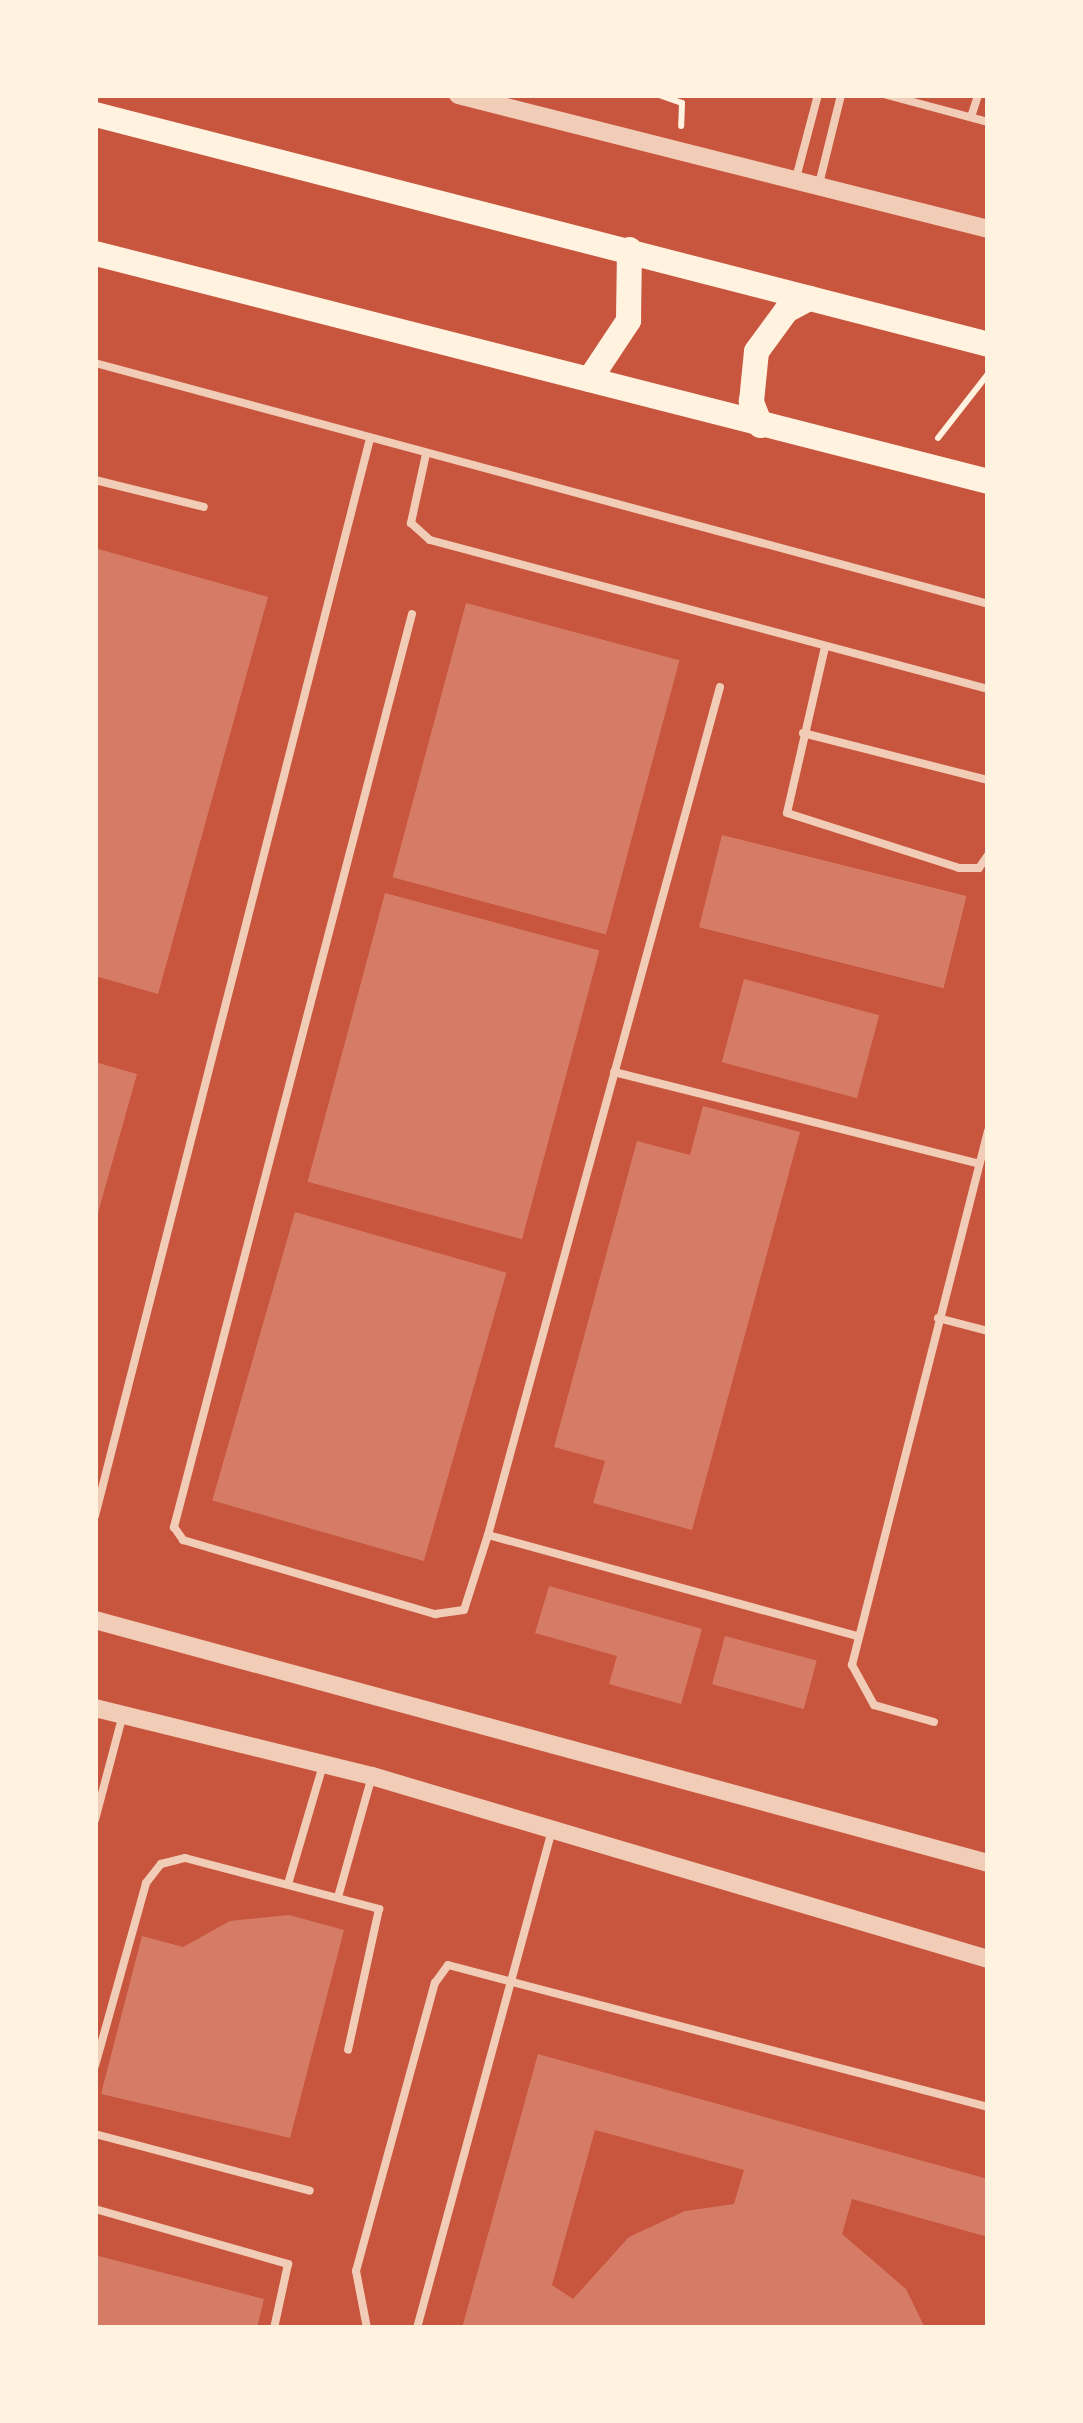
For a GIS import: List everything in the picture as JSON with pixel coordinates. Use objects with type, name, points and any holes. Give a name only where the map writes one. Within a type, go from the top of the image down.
[{"type":"main road","points":[[95,114],[630,248],[988,344]]},
{"type":"main road","points":[[589,379],[628,320],[630,248]]},
{"type":"main road","points":[[95,253],[760,426],[988,480]]},
{"type":"main road","points":[[760,426],[751,401],[756,351],[786,310],[809,298]]},
{"type":"street","points":[[458,95],[988,228]]},
{"type":"street","points":[[95,1620],[988,1864]]},
{"type":"street","points":[[95,1708],[372,1776],[988,1959]]},
{"type":"lane","points":[[794,182],[818,95]]},
{"type":"lane","points":[[818,188],[840,95]]},
{"type":"lane","points":[[888,95],[921,99],[988,122]]},
{"type":"lane","points":[[972,117],[978,95]]},
{"type":"lane","points":[[95,363],[988,604]]},
{"type":"lane","points":[[95,1516],[370,439]]},
{"type":"lane","points":[[426,454],[411,523],[430,540],[988,689]]},
{"type":"lane","points":[[95,480],[204,507]]},
{"type":"lane","points":[[412,614],[174,1528],[183,1540],[446,1617],[464,1610],[488,1535],[720,688]]},
{"type":"lane","points":[[825,647],[785,802],[794,822],[960,868],[978,868],[988,855]]},
{"type":"lane","points":[[803,733],[988,780]]},
{"type":"lane","points":[[614,1072],[979,1164]]},
{"type":"lane","points":[[934,1722],[865,1698],[853,1678],[858,1636],[988,1131]]},
{"type":"lane","points":[[938,1318],[988,1331]]},
{"type":"lane","points":[[488,1535],[858,1636]]},
{"type":"lane","points":[[95,1820],[123,1714]]},
{"type":"lane","points":[[288,1884],[323,1765]]},
{"type":"lane","points":[[338,1897],[372,1776]]},
{"type":"lane","points":[[417,2328],[552,1828]]},
{"type":"lane","points":[[95,2066],[152,1872],[185,1858],[338,1897],[382,1916],[348,2050]]},
{"type":"lane","points":[[367,2328],[356,2271],[435,1982],[448,1964],[513,1978],[988,2107]]},
{"type":"lane","points":[[95,2134],[310,2191]]},
{"type":"lane","points":[[95,2209],[288,2264],[274,2328]]},
{"type":"path","points":[[918,462],[988,374]]},
{"type":"building","points":[[95,548],[268,597],[158,994],[95,976]]},
{"type":"building","points":[[466,603],[679,660],[606,935],[392,877]]},
{"type":"building","points":[[722,835],[967,896],[944,988],[699,927]]},
{"type":"building","points":[[385,893],[599,950],[522,1239],[308,1182]]},
{"type":"building","points":[[744,979],[879,1015],[857,1098],[722,1062]]},
{"type":"building","points":[[95,1062],[137,1074],[96,1220],[95,1220]]},
{"type":"building","points":[[703,1106],[800,1132],[692,1530],[593,1503],[605,1461],[554,1447],[637,1141],[690,1155]]},
{"type":"building","points":[[295,1212],[506,1273],[424,1561],[212,1500]]},
{"type":"building","points":[[549,1586],[702,1629],[681,1704],[609,1684],[617,1656],[535,1633]]},
{"type":"building","points":[[725,1636],[817,1661],[804,1709],[712,1684]]},
{"type":"building","points":[[289,1915],[344,1930],[290,2138],[101,2094],[142,1936],[183,1947],[230,1921]]},
{"type":"building","points":[[538,2054],[988,2179],[988,2237],[852,2199],[842,2234],[906,2289],[925,2328],[462,2328]],"holes":[[[595,2130],[744,2170],[734,2204],[685,2211],[629,2237],[573,2299],[552,2285]]]},
{"type":"building","points":[[95,2255],[264,2299],[257,2328],[95,2328]]}]
